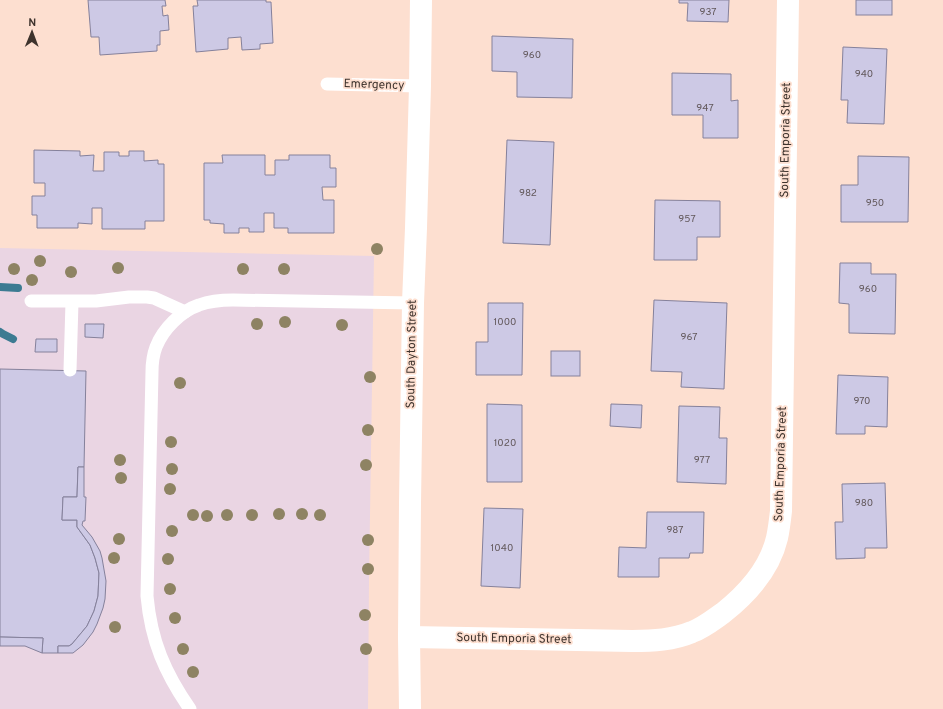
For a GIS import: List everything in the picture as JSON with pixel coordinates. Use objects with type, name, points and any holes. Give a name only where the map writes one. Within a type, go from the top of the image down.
[{"type":"street","name":"South Dayton Street","points":[[410,709],[409,637],[413,303],[420,86],[421,0]]},
{"type":"street","name":"South Emporia Street","points":[[409,637],[632,641],[677,637],[700,629],[727,610],[749,588],[764,569],[777,538],[781,511],[788,0]]},
{"type":"lane","name":"Emergency","points":[[328,84],[420,86]]},
{"type":"lane","points":[[31,300],[72,302],[147,297],[154,298],[185,312]]},
{"type":"lane","points":[[190,709],[171,679],[156,645],[149,614],[147,596],[152,372],[156,348],[162,336],[170,325],[185,312],[199,305],[218,300],[413,303]]},
{"type":"lane","points":[[70,370],[72,302]]},
{"type":"shaded area","points":[[0,248],[374,256],[368,709],[0,709]]},
{"type":"building","points":[[88,0],[165,0],[166,6],[162,6],[163,16],[168,15],[169,30],[160,31],[160,45],[157,45],[157,51],[100,55],[99,37],[91,37]]},
{"type":"building","points":[[197,0],[266,0],[266,2],[271,2],[273,43],[260,44],[260,49],[242,50],[241,37],[228,38],[228,49],[196,52],[193,6],[198,6]]},
{"type":"building","points":[[679,0],[729,0],[728,22],[687,21],[688,3],[679,3]]},
{"type":"building","points":[[856,0],[892,0],[892,15],[856,15]]},
{"type":"building","points":[[492,36],[573,39],[572,98],[517,97],[517,72],[492,71]]},
{"type":"building","points":[[843,47],[887,49],[884,124],[847,123],[848,100],[841,100]]},
{"type":"building","points":[[672,73],[731,74],[731,101],[738,100],[738,138],[703,138],[703,115],[672,115]]},
{"type":"building","points":[[507,140],[554,142],[550,245],[503,243]]},
{"type":"building","points":[[34,150],[80,151],[80,156],[94,155],[93,171],[104,171],[104,152],[119,152],[119,156],[129,156],[129,151],[144,151],[144,161],[158,160],[158,164],[164,164],[164,221],[145,221],[145,229],[102,229],[102,208],[92,208],[92,224],[78,223],[78,228],[37,228],[37,215],[32,215],[32,196],[45,196],[45,183],[34,183]]},
{"type":"building","points":[[222,155],[265,155],[265,175],[275,175],[275,160],[289,160],[289,155],[330,155],[330,168],[336,168],[336,187],[322,187],[323,200],[334,200],[334,233],[288,233],[288,228],[274,228],[274,213],[264,213],[264,232],[249,232],[249,228],[239,228],[239,233],[224,233],[224,224],[210,223],[210,220],[204,220],[204,163],[223,163]]},
{"type":"building","points":[[858,156],[909,157],[908,222],[841,222],[841,185],[858,185]]},
{"type":"building","points":[[655,200],[720,201],[720,237],[697,237],[697,260],[654,260]]},
{"type":"building","points":[[840,263],[871,263],[871,274],[896,274],[895,334],[849,333],[849,304],[839,303]]},
{"type":"building","points":[[654,300],[727,303],[724,389],[681,387],[682,372],[651,371]]},
{"type":"building","points":[[488,303],[523,303],[522,375],[476,375],[476,342],[488,342]]},
{"type":"building","points":[[85,324],[104,324],[103,338],[85,337]]},
{"type":"building","points":[[36,339],[57,339],[57,352],[35,352]]},
{"type":"building","points":[[551,351],[580,351],[580,376],[551,376]]},
{"type":"building","points":[[0,369],[86,371],[84,467],[78,467],[77,497],[63,497],[62,520],[77,520],[77,527],[90,545],[99,573],[98,596],[94,611],[87,626],[72,644],[69,646],[58,646],[58,653],[42,653],[43,638],[0,637]]},
{"type":"building","points":[[838,375],[888,377],[887,427],[865,426],[865,434],[836,434]]},
{"type":"building","points":[[487,404],[522,405],[522,482],[487,482]]},
{"type":"building","points":[[611,404],[642,405],[641,428],[610,426]]},
{"type":"building","points":[[679,406],[720,407],[719,438],[727,438],[726,484],[677,482]]},
{"type":"building","points":[[78,467],[84,467],[84,497],[86,497],[85,521],[83,521],[82,525],[92,537],[100,551],[106,581],[105,599],[97,624],[83,645],[73,653],[58,653],[58,646],[69,646],[72,644],[87,626],[94,611],[98,596],[99,573],[90,545],[77,527],[77,520],[62,520],[63,497],[77,497]]},
{"type":"building","points":[[885,483],[887,548],[865,548],[865,558],[836,559],[835,522],[843,522],[842,484]]},
{"type":"building","points":[[484,508],[523,509],[520,588],[481,586]]},
{"type":"building","points":[[647,512],[704,512],[703,553],[690,553],[689,558],[659,558],[659,577],[618,577],[619,547],[646,548]]},
{"type":"building","points":[[0,637],[43,638],[42,653],[25,646],[0,646]]},
{"type":"waterway","points":[[0,287],[18,288]]},
{"type":"waterway","points":[[0,332],[13,339]]}]
